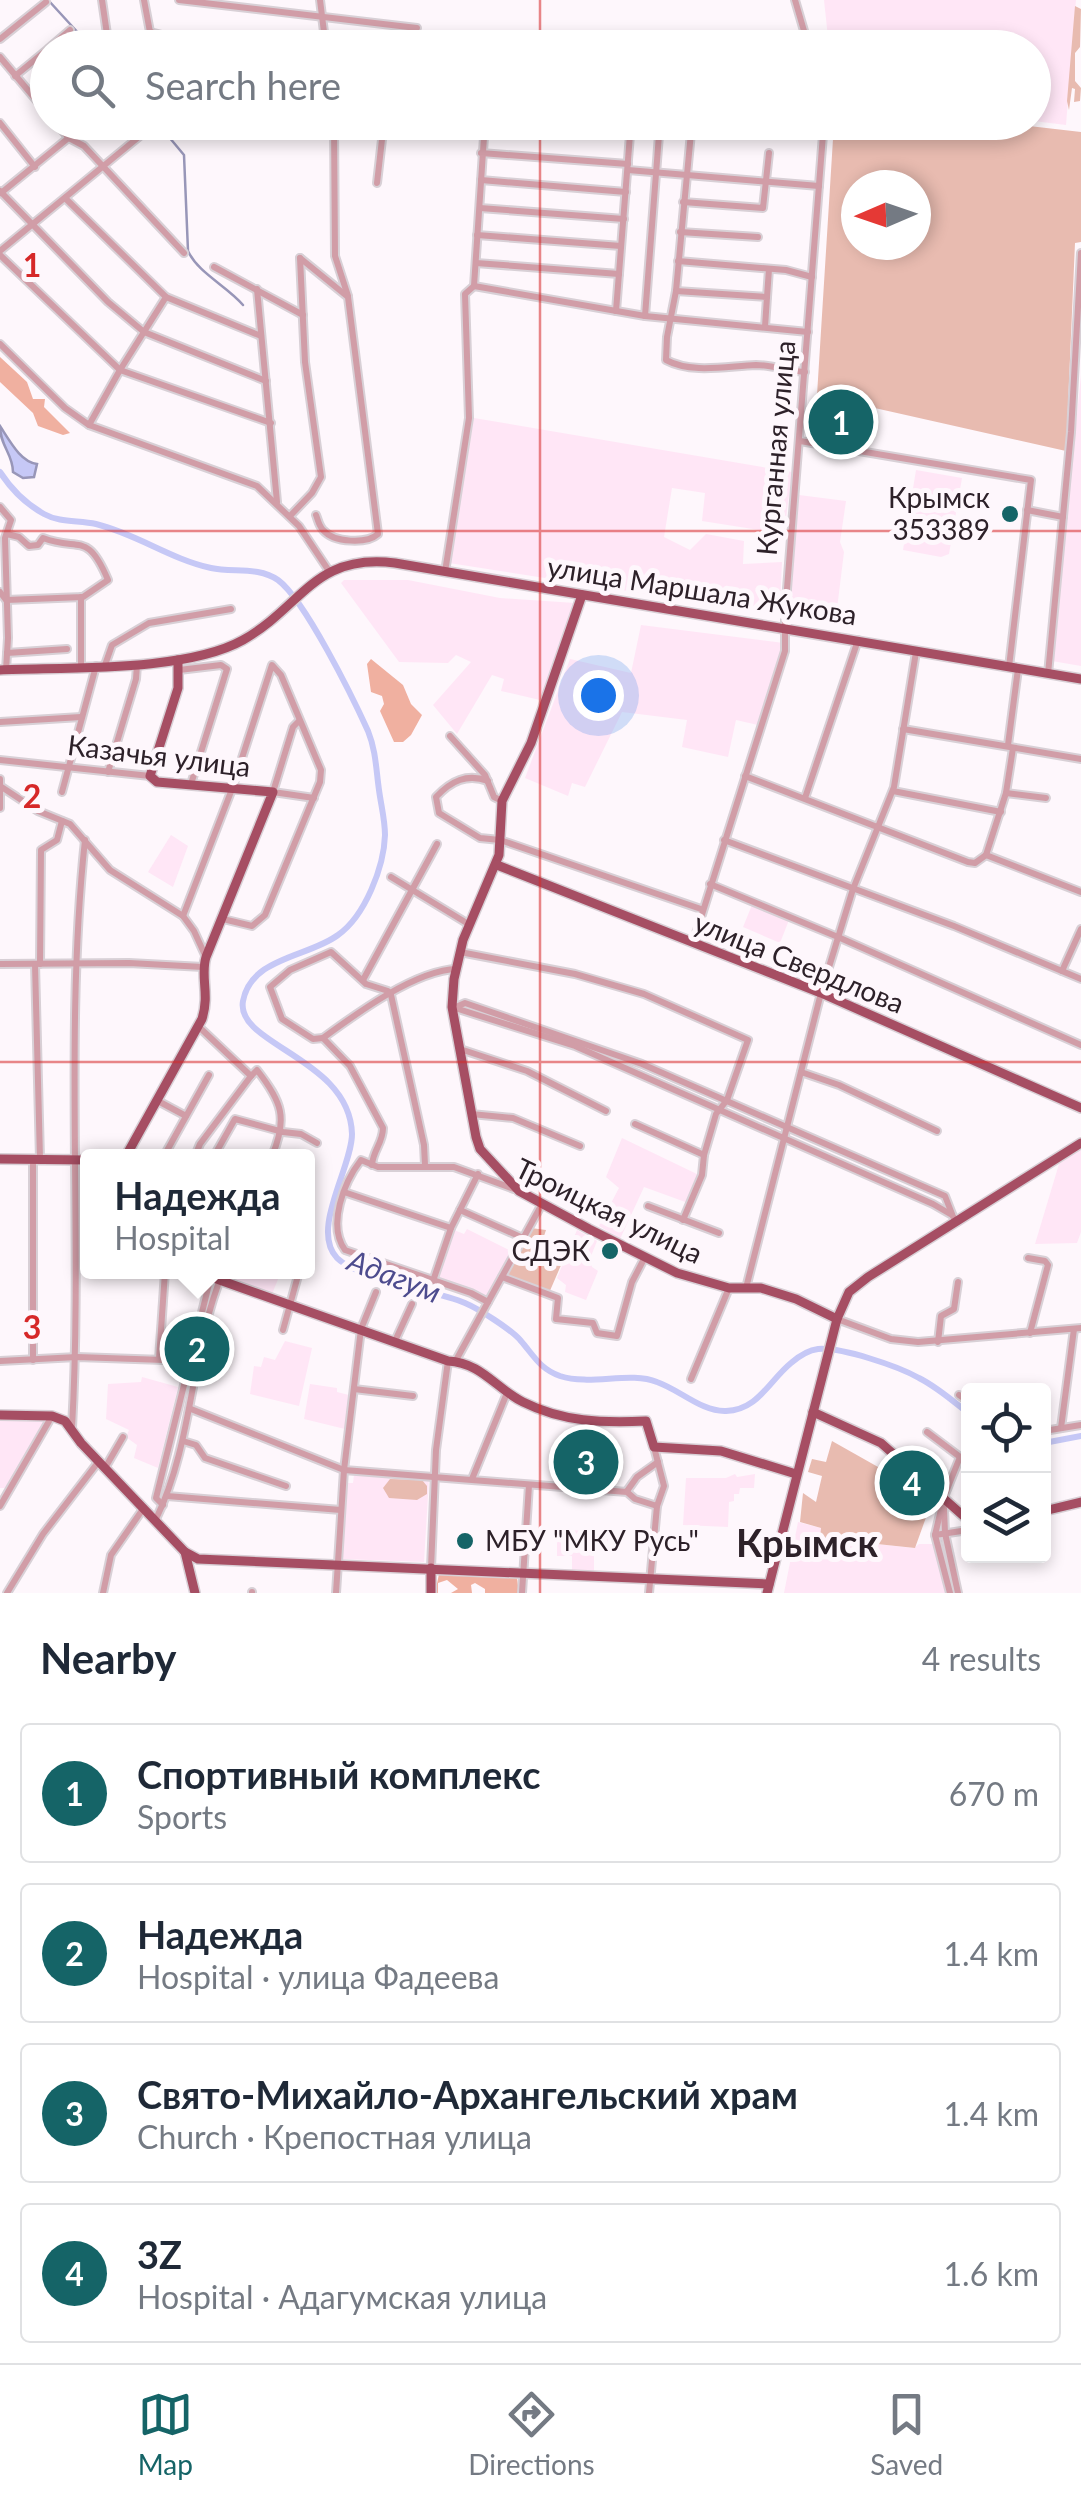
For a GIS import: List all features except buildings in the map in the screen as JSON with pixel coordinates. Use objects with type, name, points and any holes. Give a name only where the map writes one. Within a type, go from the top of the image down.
[{"type":"main road","name":"улица Маршала Жукова","points":[[3,670],[137,663],[179,665],[227,648],[272,618],[329,571],[365,561],[1081,678]]},
{"type":"main road","points":[[520,1191],[480,1149],[454,1007],[457,969],[470,925],[496,865],[502,801],[531,742],[582,595]]},
{"type":"main road","points":[[150,776],[178,688],[179,665]]},
{"type":"main road","name":"Казачья улица","points":[[150,776],[157,782],[273,792]]},
{"type":"main road","points":[[130,1149],[198,1026],[207,998],[204,962],[273,792]]},
{"type":"main road","name":"улица Свердлова","points":[[496,865],[821,993],[1081,1108]]},
{"type":"main road","points":[[0,1415],[52,1416],[64,1421],[185,1552],[202,1560],[649,1579],[768,1589],[837,1319],[852,1288],[954,1217],[1081,1143]]},
{"type":"main road","points":[[0,1160],[80,1160]]},
{"type":"main road","name":"Троицкая улица","points":[[520,1191],[677,1273],[729,1288],[761,1288],[786,1295],[837,1319]]},
{"type":"main road","points":[[226,1279],[483,1371],[507,1393],[566,1418],[603,1424],[646,1421],[654,1447],[721,1451],[796,1474]]},
{"type":"main road","points":[[813,1412],[881,1443],[961,1513]]},
{"type":"main road","points":[[1051,1509],[1081,1502]]},
{"type":"main road","points":[[185,1552],[195,1593]]},
{"type":"main road","points":[[431,1568],[431,1593]]},
{"type":"street","points":[[102,0],[106,30]]},
{"type":"street","points":[[144,0],[150,30]]},
{"type":"street","points":[[179,0],[416,28]]},
{"type":"street","points":[[320,0],[324,30]]},
{"type":"street","points":[[795,0],[804,30]]},
{"type":"street","points":[[0,39],[46,2]]},
{"type":"street","points":[[0,57],[30,90]]},
{"type":"street","points":[[15,76],[30,63]]},
{"type":"street","points":[[0,123],[36,167]]},
{"type":"street","points":[[67,140],[0,192],[108,302],[144,332],[266,381]]},
{"type":"street","points":[[73,140],[84,146],[184,253]]},
{"type":"street","points":[[135,140],[0,253],[120,370],[271,423]]},
{"type":"street","points":[[316,515],[322,530],[329,535],[365,541],[378,534],[348,297],[335,256],[334,140]]},
{"type":"street","points":[[377,183],[382,140]]},
{"type":"street","points":[[445,572],[469,418],[466,294],[474,286],[483,140]]},
{"type":"street","points":[[616,311],[630,140]]},
{"type":"street","points":[[645,316],[659,140]]},
{"type":"street","points":[[690,140],[673,317],[665,357],[670,364],[731,368],[760,365],[805,372]]},
{"type":"street","name":"Курганная улица","points":[[693,943],[785,651],[823,140]]},
{"type":"street","points":[[481,153],[819,186]]},
{"type":"street","points":[[683,202],[763,208],[768,153]]},
{"type":"street","points":[[481,180],[626,192]]},
{"type":"street","points":[[65,198],[166,297],[261,336]]},
{"type":"street","points":[[480,208],[624,219]]},
{"type":"street","points":[[680,232],[758,237]]},
{"type":"street","points":[[477,235],[621,246]]},
{"type":"street","points":[[1048,674],[1081,253]]},
{"type":"street","points":[[290,516],[321,478],[305,362],[300,258],[348,297]]},
{"type":"street","points":[[678,261],[769,268],[812,278]]},
{"type":"street","points":[[475,263],[619,274]]},
{"type":"street","points":[[214,267],[304,315]]},
{"type":"street","points":[[765,327],[769,268]]},
{"type":"street","points":[[474,286],[645,316],[808,332]]},
{"type":"street","points":[[257,289],[276,502]]},
{"type":"street","points":[[676,290],[767,297]]},
{"type":"street","points":[[90,425],[166,297]]},
{"type":"street","points":[[0,344],[65,408],[90,425],[114,437],[247,480],[290,516],[329,571]]},
{"type":"street","points":[[745,776],[975,863],[986,856],[1006,793],[1031,480],[800,441]]},
{"type":"street","points":[[0,507],[11,520],[6,534],[7,653],[3,670]]},
{"type":"street","points":[[1027,510],[1063,517]]},
{"type":"street","points":[[4,604],[81,597],[108,580],[99,561],[80,543],[43,538],[38,546],[28,546],[20,538],[6,534]]},
{"type":"street","points":[[0,592],[4,604]]},
{"type":"street","points":[[81,597],[82,666]]},
{"type":"street","points":[[62,792],[82,716],[100,665],[112,645],[144,626],[232,609]]},
{"type":"street","points":[[805,798],[858,640]]},
{"type":"street","points":[[7,653],[67,649]]},
{"type":"street","points":[[746,1288],[821,993],[853,890],[892,790],[916,650]]},
{"type":"street","points":[[108,772],[136,679],[137,663]]},
{"type":"street","points":[[179,665],[220,665],[227,669],[190,786]]},
{"type":"street","points":[[183,916],[232,789],[272,665],[281,675],[321,770],[314,798],[266,915],[252,926],[223,919]]},
{"type":"street","points":[[0,722],[82,716]]},
{"type":"street","points":[[273,792],[299,721]]},
{"type":"street","points":[[903,729],[1081,759]]},
{"type":"street","points":[[450,736],[488,781],[494,798],[502,801]]},
{"type":"street","name":"Казачья улица","points":[[0,760],[150,776]]},
{"type":"street","points":[[488,781],[474,776],[458,780],[436,797],[439,813],[480,838],[500,840],[701,910]]},
{"type":"street","points":[[0,783],[0,808]]},
{"type":"street","points":[[0,783],[41,812],[70,824],[110,870],[183,916],[194,931],[204,962],[0,964]]},
{"type":"street","points":[[892,790],[1002,812]]},
{"type":"street","name":"Казачья улица","points":[[273,792],[314,798]]},
{"type":"street","points":[[1006,793],[1046,798]]},
{"type":"street","points":[[34,1360],[41,850],[58,840],[62,820]]},
{"type":"street","points":[[82,1149],[77,964],[85,840]]},
{"type":"street","points":[[724,840],[954,926],[1081,979]]},
{"type":"street","points":[[362,980],[437,844]]},
{"type":"street","points":[[986,856],[1081,892]]},
{"type":"street","points":[[390,878],[470,925]]},
{"type":"street","points":[[710,884],[1081,1045]]},
{"type":"street","points":[[1062,972],[1081,928]]},
{"type":"street","points":[[425,1165],[424,1144],[390,995],[362,980],[331,952],[290,970],[270,987],[282,1018],[313,1039],[323,1038],[390,995],[436,970],[457,969]]},
{"type":"street","points":[[460,952],[575,974],[644,994],[748,1040],[683,1220]]},
{"type":"street","points":[[454,1007],[465,1003],[599,1048],[726,1100],[945,1196],[954,1217]]},
{"type":"street","points":[[454,1007],[574,1046],[954,1217]]},
{"type":"street","points":[[198,1026],[251,1076]]},
{"type":"street","points":[[323,1038],[350,1066],[383,1128],[383,1139],[372,1165],[358,1162],[344,1192],[337,1235],[345,1250],[488,1302]]},
{"type":"street","points":[[460,1049],[527,1071],[606,1110]]},
{"type":"street","points":[[198,1149],[257,1070],[275,1093],[280,1108],[282,1132],[275,1149]]},
{"type":"street","points":[[801,1072],[839,1084],[937,1131]]},
{"type":"street","points":[[168,1149],[209,1075]]},
{"type":"street","points":[[158,1101],[186,1116]]},
{"type":"street","points":[[472,1114],[513,1118],[580,1146]]},
{"type":"street","points":[[218,1149],[235,1119],[282,1132],[289,1130],[317,1143]]},
{"type":"street","points":[[635,1124],[704,1156]]},
{"type":"street","name":"Троицкая улица","points":[[372,1165],[454,1167],[520,1191]]},
{"type":"street","points":[[433,1281],[451,1228],[478,1174]]},
{"type":"street","points":[[344,1192],[451,1228]]},
{"type":"street","points":[[431,1568],[442,1386],[451,1362],[542,1204]]},
{"type":"street","points":[[648,1206],[719,1233]]},
{"type":"street","points":[[460,1210],[523,1238]]},
{"type":"street","points":[[72,1430],[80,1239]]},
{"type":"street","points":[[502,1277],[558,1298],[556,1319],[582,1320],[592,1323],[597,1333],[618,1336],[628,1294],[645,1257]]},
{"type":"street","points":[[1028,1258],[1045,1261],[1048,1266],[1030,1333]]},
{"type":"street","points":[[158,1359],[164,1279]]},
{"type":"street","points":[[163,1505],[156,1498],[191,1360],[217,1279]]},
{"type":"street","points":[[156,1519],[183,1441],[217,1279]]},
{"type":"street","points":[[283,1330],[297,1279]]},
{"type":"street","points":[[938,1342],[941,1316],[954,1309],[958,1282]]},
{"type":"street","points":[[691,1379],[729,1288]]},
{"type":"street","points":[[336,1593],[344,1470],[361,1329],[376,1292]]},
{"type":"street","points":[[395,1341],[412,1304]]},
{"type":"street","name":"Троицкая улица","points":[[837,1319],[898,1340],[938,1342],[1078,1329]]},
{"type":"street","points":[[1061,1428],[1078,1329]]},
{"type":"street","points":[[0,1361],[77,1357],[191,1360],[199,1364]]},
{"type":"street","points":[[354,1389],[414,1396]]},
{"type":"street","points":[[472,1479],[507,1393]]},
{"type":"street","points":[[191,1409],[344,1470],[435,1474],[529,1486],[626,1492],[657,1506]]},
{"type":"street","points":[[0,1506],[52,1416]]},
{"type":"street","points":[[1051,1430],[1081,1426]]},
{"type":"street","points":[[927,1432],[960,1457],[944,1497],[935,1535],[950,1593]]},
{"type":"street","points":[[7,1593],[43,1534],[123,1437]]},
{"type":"street","points":[[183,1441],[198,1447],[205,1458],[286,1486]]},
{"type":"street","points":[[650,1593],[657,1506],[664,1486],[654,1447]]},
{"type":"street","points":[[626,1492],[637,1477],[658,1462]]},
{"type":"street","points":[[522,1593],[529,1486]]},
{"type":"street","points":[[167,1496],[342,1510]]},
{"type":"street","points":[[944,1497],[945,1533],[958,1593]]},
{"type":"street","points":[[103,1593],[111,1555],[144,1508]]},
{"type":"street","points":[[935,1535],[961,1531]]},
{"type":"shaded area","points":[[824,0],[1076,0],[1066,125],[1051,123],[1051,30],[827,30]]},
{"type":"shaded area","points":[[1075,6],[1081,9],[1075,81],[1081,88],[1080,101],[1074,102],[1072,88],[1069,110],[1067,101]]},
{"type":"shaded area","points":[[1051,129],[1081,132],[1081,242],[1075,243],[1066,451],[817,395],[833,140],[1051,140]]},
{"type":"shaded area","points":[[0,357],[27,382],[33,399],[45,399],[44,407],[70,433],[63,435],[38,426],[33,413],[0,382]]},
{"type":"shaded area","points":[[1081,375],[1081,666],[1052,661]]},
{"type":"shaded area","points":[[474,418],[792,472],[784,534],[702,521],[705,493],[672,488],[664,537],[690,550],[706,534],[744,541],[743,564],[782,562],[780,607],[775,614],[449,563]]},
{"type":"shaded area","points":[[916,470],[962,478],[949,554],[941,557],[903,550]]},
{"type":"shaded area","points":[[799,495],[846,501],[835,625],[789,617]]},
{"type":"shaded area","points":[[408,580],[500,598],[575,603],[540,700],[501,691],[504,679],[492,675],[457,734],[433,705],[471,662],[456,655],[448,663],[399,662],[341,583]]},
{"type":"shaded area","points":[[641,625],[784,643],[758,725],[736,720],[728,757],[682,747],[687,720],[622,712],[585,787],[572,783],[568,796],[525,778],[570,659],[631,673]]},
{"type":"shaded area","points":[[371,659],[403,685],[411,704],[422,715],[403,742],[394,742],[380,711],[384,704],[382,696],[371,692],[367,664]]},
{"type":"shaded area","points":[[171,835],[188,846],[173,887],[148,872]]},
{"type":"shaded area","points":[[752,905],[789,920],[780,943],[743,927]]},
{"type":"shaded area","points":[[622,1138],[699,1175],[688,1203],[644,1187],[620,1239],[599,1226],[619,1188],[606,1177]]},
{"type":"shaded area","points":[[1081,1149],[1081,1232],[1077,1243],[1035,1244],[1059,1164]]},
{"type":"shaded area","points":[[531,1228],[546,1230],[544,1236],[568,1249],[549,1293],[506,1277]]},
{"type":"shaded area","points":[[467,1229],[513,1252],[488,1298],[437,1279],[454,1230],[464,1234]]},
{"type":"shaded area","points":[[577,1230],[597,1241],[591,1256],[592,1267],[598,1271],[586,1300],[565,1292],[566,1285],[557,1278]]},
{"type":"shaded area","points":[[231,1279],[278,1279],[272,1294]]},
{"type":"shaded area","points":[[285,1341],[312,1348],[299,1406],[250,1394],[254,1366],[261,1367],[264,1357],[275,1360]]},
{"type":"shaded area","points":[[142,1377],[178,1387],[158,1468],[134,1458],[137,1445],[126,1437],[129,1430],[106,1419],[108,1384],[141,1382]]},
{"type":"shaded area","points":[[310,1384],[337,1388],[337,1392],[349,1395],[345,1429],[304,1419]]},
{"type":"shaded area","points":[[0,1419],[45,1419],[6,1488],[0,1488]]},
{"type":"shaded area","points":[[832,1441],[933,1498],[915,1548],[820,1538],[821,1528],[800,1522],[803,1493],[816,1502],[822,1476],[808,1472],[812,1459],[826,1462]]},
{"type":"shaded area","points":[[755,1474],[754,1488],[740,1488],[739,1494],[734,1494],[734,1501],[729,1502],[728,1527],[683,1525],[686,1478],[726,1478]]},
{"type":"shaded area","points":[[354,1475],[429,1479],[424,1562],[342,1559],[347,1483],[353,1483]]},
{"type":"shaded area","points":[[390,1479],[422,1480],[427,1494],[417,1500],[389,1498],[383,1488]]},
{"type":"shaded area","points":[[798,1522],[821,1528],[820,1538],[914,1548],[935,1544],[948,1593],[784,1593]]},
{"type":"shaded area","points":[[557,1530],[608,1531],[608,1550],[594,1550],[594,1573],[572,1572],[572,1556],[557,1556]]},
{"type":"shaded area","points":[[439,1574],[517,1578],[519,1593],[485,1593],[475,1583],[471,1585],[472,1593],[451,1593],[458,1589],[447,1580],[438,1583],[435,1593]]},
{"type":"water","points":[[0,426],[21,456],[37,464],[34,477],[23,478],[13,472]]},
{"type":"waterway","points":[[49,1],[76,30]]},
{"type":"waterway","points":[[172,140],[184,155],[188,251],[243,305]]},
{"type":"waterway","name":"Адагум","points":[[0,472],[25,501],[50,517],[111,528],[196,564],[262,573],[278,580],[314,628],[368,731],[385,835],[371,890],[348,927],[326,942],[257,975],[243,1001],[245,1016],[256,1030],[315,1070],[333,1087],[346,1108],[352,1134],[350,1148],[328,1231],[337,1258],[362,1272],[471,1306],[510,1331],[542,1366],[572,1379],[646,1379],[708,1408],[726,1411],[747,1406],[800,1356],[828,1349],[910,1373],[961,1408]]},
{"type":"waterway","name":"Адагум","points":[[1051,1442],[1081,1436]]},
{"type":"waterway","points":[[940,1539],[945,1562]]},
{"type":"place","name":"Спортивный комплекс","points":[[841,422]]},
{"type":"place","name":"Крымск 353389","points":[[1010,514]]},
{"type":"place","name":"СДЭК","points":[[610,1251]]},
{"type":"place","name":"Надежда","points":[[197,1349]]},
{"type":"place","name":"Свято-Михайло-Архангельский храм","points":[[586,1462]]},
{"type":"place","name":"3Z","points":[[912,1483]]},
{"type":"place","name":"МБУ \"МКУ Русь\"","points":[[465,1541]]},
{"type":"district","name":"Крымск","points":[[807,1544]]}]
